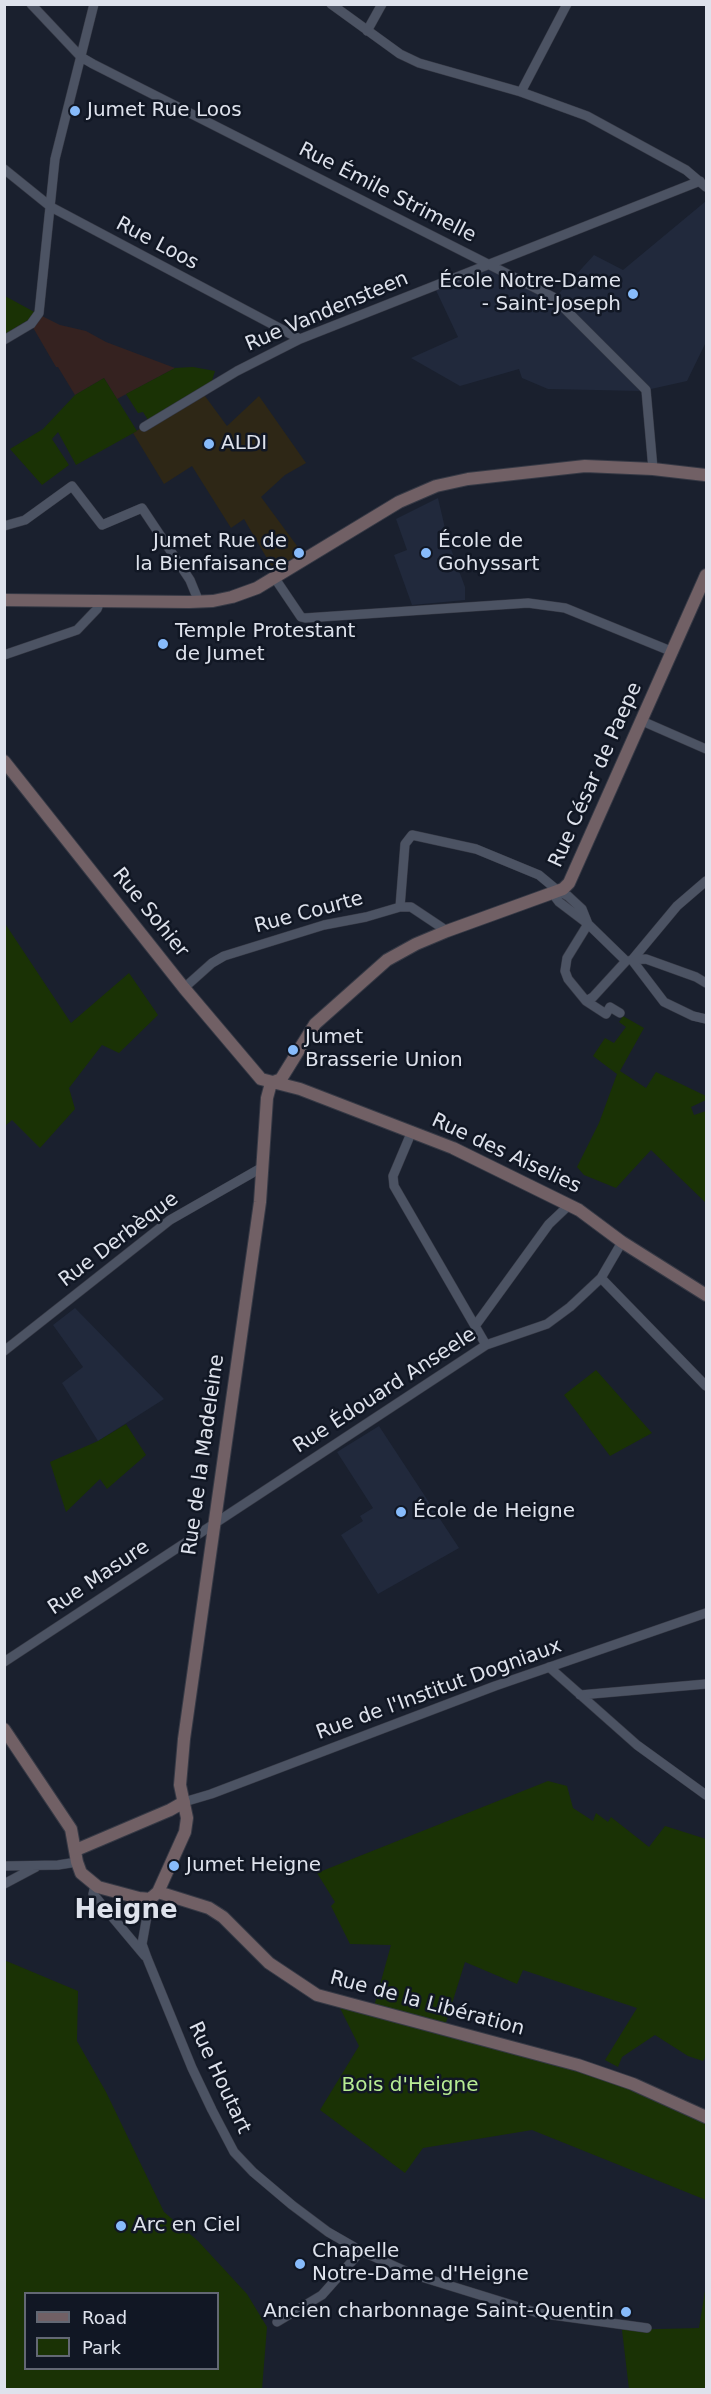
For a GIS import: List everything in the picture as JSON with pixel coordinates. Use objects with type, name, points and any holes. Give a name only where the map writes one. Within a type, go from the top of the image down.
[{"type":"street","name":"Rue Émile Strimelle","points":[[31,4],[81,57],[553,297],[646,390],[653,469]]},
{"type":"street","points":[[4,340],[31,324],[39,313],[55,159],[94,4]]},
{"type":"street","points":[[331,4],[367,31],[419,63],[521,92],[587,116],[686,170],[703,184]]},
{"type":"street","points":[[367,31],[382,4]]},
{"type":"street","points":[[521,92],[567,4]]},
{"type":"street","name":"Rue Loos","points":[[4,169],[51,207],[300,339]]},
{"type":"street","name":"Rue Vandensteen","points":[[144,427],[237,371],[300,339],[703,184]]},
{"type":"street","points":[[4,600],[199,602],[232,597],[257,588],[399,502],[436,486],[468,479],[585,466],[653,469],[706,477]]},
{"type":"street","points":[[4,526],[25,520],[72,486],[102,525],[142,508],[190,580],[199,602]]},
{"type":"street","name":"Rue César de Paepe","points":[[271,1083],[281,1079],[315,1024],[387,960],[447,931],[566,886],[574,876],[706,575]]},
{"type":"street","points":[[274,577],[301,617],[305,618],[528,603],[565,608],[673,652]]},
{"type":"street","points":[[4,655],[77,630],[97,609],[100,602]]},
{"type":"street","points":[[642,721],[706,749]]},
{"type":"street","name":"Rue Sohier","points":[[4,761],[250,1068],[261,1079],[271,1083]]},
{"type":"street","points":[[447,931],[411,907],[400,907],[405,844],[412,835],[496,856],[539,875],[557,890],[556,898],[559,902],[588,924],[629,961],[664,1002],[693,1016],[706,1019]]},
{"type":"street","points":[[586,1001],[593,997],[629,961],[677,906],[706,881]]},
{"type":"street","name":"Rue Courte","points":[[184,988],[212,963],[224,956],[324,925],[366,917],[400,907]]},
{"type":"street","points":[[588,924],[567,958],[565,971],[568,979],[586,1001],[606,1014],[610,1007],[620,1013]]},
{"type":"street","points":[[629,961],[646,959],[696,977],[706,983]]},
{"type":"street","name":"Rue des Aiselies","points":[[271,1083],[300,1089],[453,1148],[586,1214],[622,1242],[706,1295]]},
{"type":"street","name":"Rue de la Madeleine","points":[[154,1896],[185,1832],[187,1818],[180,1785],[184,1739],[260,1202],[267,1098],[271,1083]]},
{"type":"street","points":[[412,1131],[393,1176],[394,1186],[486,1345]]},
{"type":"street","name":"Rue Derbèque","points":[[6,1346],[170,1220],[261,1168]]},
{"type":"street","points":[[475,1326],[549,1224],[569,1205]]},
{"type":"street","name":"Rue Édouard Anseele","points":[[214,1524],[486,1345],[547,1324],[601,1278],[622,1242]]},
{"type":"street","points":[[601,1278],[706,1386]]},
{"type":"street","name":"Rue Masure","points":[[4,1662],[214,1524]]},
{"type":"street","name":"Rue de l'Institut Dogniaux","points":[[184,1802],[211,1794],[549,1667],[706,1613]]},
{"type":"street","points":[[549,1667],[637,1745],[706,1795]]},
{"type":"street","points":[[580,1695],[706,1684]]},
{"type":"street","points":[[4,1728],[71,1829],[81,1873],[95,1885],[93,1894],[147,1958]]},
{"type":"street","points":[[4,1884],[39,1866],[76,1856],[184,1802]]},
{"type":"street","points":[[170,1810],[184,1821],[185,1832]]},
{"type":"street","points":[[4,1866],[39,1866]]},
{"type":"street","name":"Rue de la Libération","points":[[95,1885],[139,1898],[154,1896],[209,1908],[223,1917],[269,1963],[317,1995],[578,2065],[633,2084],[706,2117]]},
{"type":"street","name":"Rue Houtart","points":[[154,1896],[142,1944],[147,1958],[192,2068],[234,2152],[253,2172],[328,2232],[361,2251],[412,2274],[538,2313],[647,2328]]},
{"type":"street","points":[[277,2322],[322,2295],[361,2251]]},
{"type":"shaded area","name":"École Notre-Dame - Saint-Joseph","points":[[706,201],[706,342],[687,381],[642,391],[548,389],[522,378],[519,369],[460,386],[411,358],[458,337],[434,286],[490,264],[552,301],[594,255],[623,270]]},
{"type":"shaded area","points":[[38,314],[60,325],[86,331],[106,342],[175,368],[117,399],[104,378],[75,395],[31,324]]},
{"type":"shaded area","points":[[202,392],[227,426],[259,396],[306,463],[285,475],[261,497],[303,554],[272,567],[244,519],[231,528],[192,466],[164,484],[133,433]]},
{"type":"shaded area","name":"École de Gohyssart","points":[[438,498],[448,541],[465,587],[465,600],[412,605],[394,555],[407,550],[396,519]]},
{"type":"shaded area","points":[[75,1308],[164,1399],[98,1441],[62,1383],[83,1367],[53,1325]]},
{"type":"shaded area","name":"École de Heigne","points":[[379,1426],[459,1548],[378,1594],[341,1535],[363,1521],[360,1516],[373,1508],[337,1452]]},
{"type":"green space","points":[[5,296],[38,314],[5,334]]},
{"type":"green space","points":[[193,367],[215,371],[210,387],[150,423],[143,412],[138,413],[126,394],[175,368]]},
{"type":"green space","points":[[104,378],[137,431],[76,465],[58,432],[52,439],[69,465],[42,485],[10,449],[43,429],[75,395]]},
{"type":"green space","points":[[4,922],[71,1023],[129,973],[158,1015],[119,1053],[102,1045],[69,1088],[75,1109],[40,1148],[12,1120],[5,1126]]},
{"type":"green space","points":[[623,1016],[644,1028],[620,1071],[646,1088],[656,1072],[706,1096],[706,1100],[691,1107],[694,1115],[706,1111],[706,1203],[651,1150],[616,1188],[584,1175],[577,1167],[599,1123],[617,1074],[593,1056],[605,1038],[614,1043],[626,1027],[619,1022]]},
{"type":"green space","points":[[596,1370],[652,1433],[610,1456],[564,1395]]},
{"type":"green space","points":[[126,1424],[146,1455],[107,1489],[100,1479],[66,1512],[50,1462],[98,1441]]},
{"type":"green space","name":"Bois d'Heigne","points":[[548,1781],[567,1786],[573,1808],[593,1821],[596,1813],[608,1822],[611,1817],[649,1847],[665,1826],[706,1839],[706,2056],[703,2061],[688,2056],[655,2035],[622,2057],[618,2067],[605,2060],[637,2008],[523,1970],[517,1984],[465,1962],[444,2029],[578,2065],[706,2117],[706,2200],[532,2130],[423,2148],[405,2173],[320,2110],[359,2046],[336,2000],[373,2010],[391,1945],[350,1944],[331,1906],[335,1902],[317,1873]]},
{"type":"green space","points":[[4,1960],[78,1991],[77,2041],[106,2092],[164,2212],[198,2241],[247,2294],[267,2327],[262,2389],[5,2389]]},
{"type":"green space","points":[[706,2285],[706,2389],[629,2389],[622,2330],[699,2328]]},
{"type":"place","name":"Jumet Rue Loos","points":[[75,111]]},
{"type":"place","name":"École Notre-Dame - Saint-Joseph","points":[[633,294]]},
{"type":"place","name":"ALDI","points":[[209,444]]},
{"type":"place","name":"Jumet Rue de la Bienfaisance","points":[[299,553]]},
{"type":"place","name":"École de Gohyssart","points":[[426,553]]},
{"type":"place","name":"Temple Protestant de Jumet","points":[[163,644]]},
{"type":"place","name":"Jumet Brasserie Union","points":[[293,1050]]},
{"type":"place","name":"École de Heigne","points":[[401,1512]]},
{"type":"place","name":"Jumet Heigne","points":[[174,1866]]},
{"type":"place","name":"Arc en Ciel","points":[[121,2226]]},
{"type":"place","name":"Chapelle Notre-Dame d'Heigne","points":[[300,2264]]},
{"type":"place","name":"Ancien charbonnage Saint-Quentin","points":[[626,2312]]},
{"type":"district","name":"Heigne","points":[[126,1911]]}]
